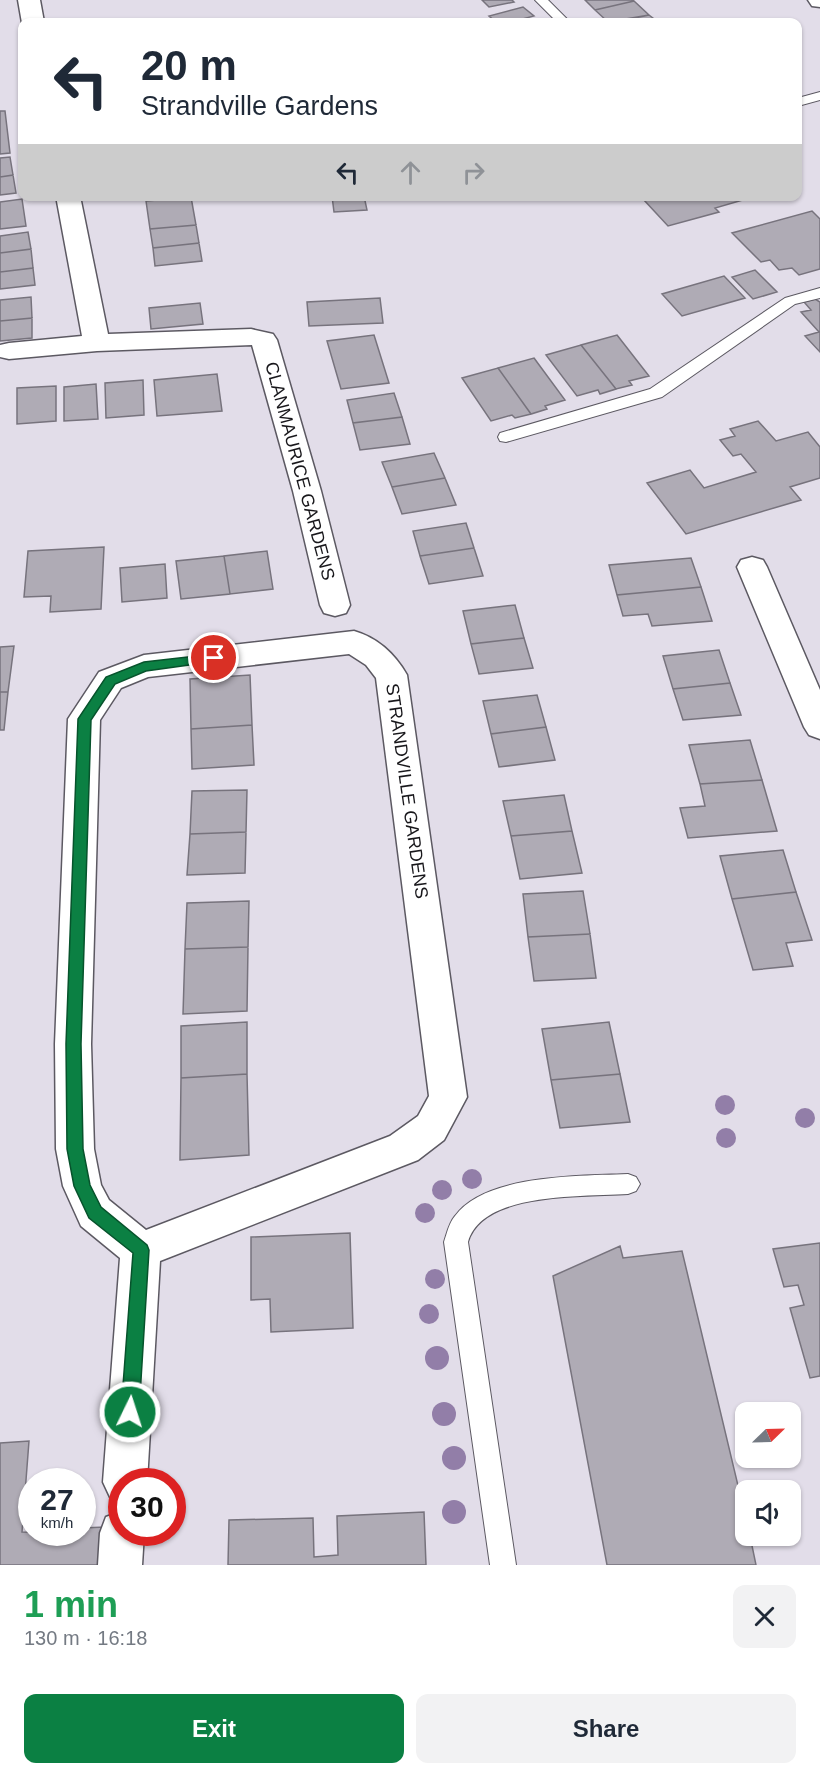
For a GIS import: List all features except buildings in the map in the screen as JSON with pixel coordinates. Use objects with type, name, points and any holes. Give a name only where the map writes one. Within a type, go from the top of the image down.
[{"type":"street","points":[[29,0],[32,18]]},
{"type":"street","points":[[69,201],[97,343]]},
{"type":"street","name":"CLANMAURICE GARDENS","points":[[9,351],[97,343],[251,337],[264,340],[304,480],[335,605]]},
{"type":"street","points":[[752,567],[820,727]]},
{"type":"street","name":"STRANDVILLE GARDENS","points":[[354,642],[377,657],[391,675],[448,1097],[430,1128],[404,1148],[141,1250],[95,1213],[82,1186],[75,1149],[73,1044],[84,719],[111,681],[144,666],[354,642]]},
{"type":"street","points":[[126,1468],[141,1250]]},
{"type":"street","points":[[120,1565],[121,1546]]},
{"type":"lane","points":[[541,0],[560,18]]},
{"type":"lane","points":[[802,101],[820,96]]},
{"type":"lane","points":[[506,437],[656,393],[790,302],[820,292]]},
{"type":"lane","points":[[503,1565],[456,1242],[464,1222],[484,1204],[513,1193],[628,1184]]},
{"type":"route","points":[[130,1412],[141,1250],[95,1213],[82,1186],[75,1149],[73,1044],[84,719],[111,681],[144,666],[214,658]]}]
